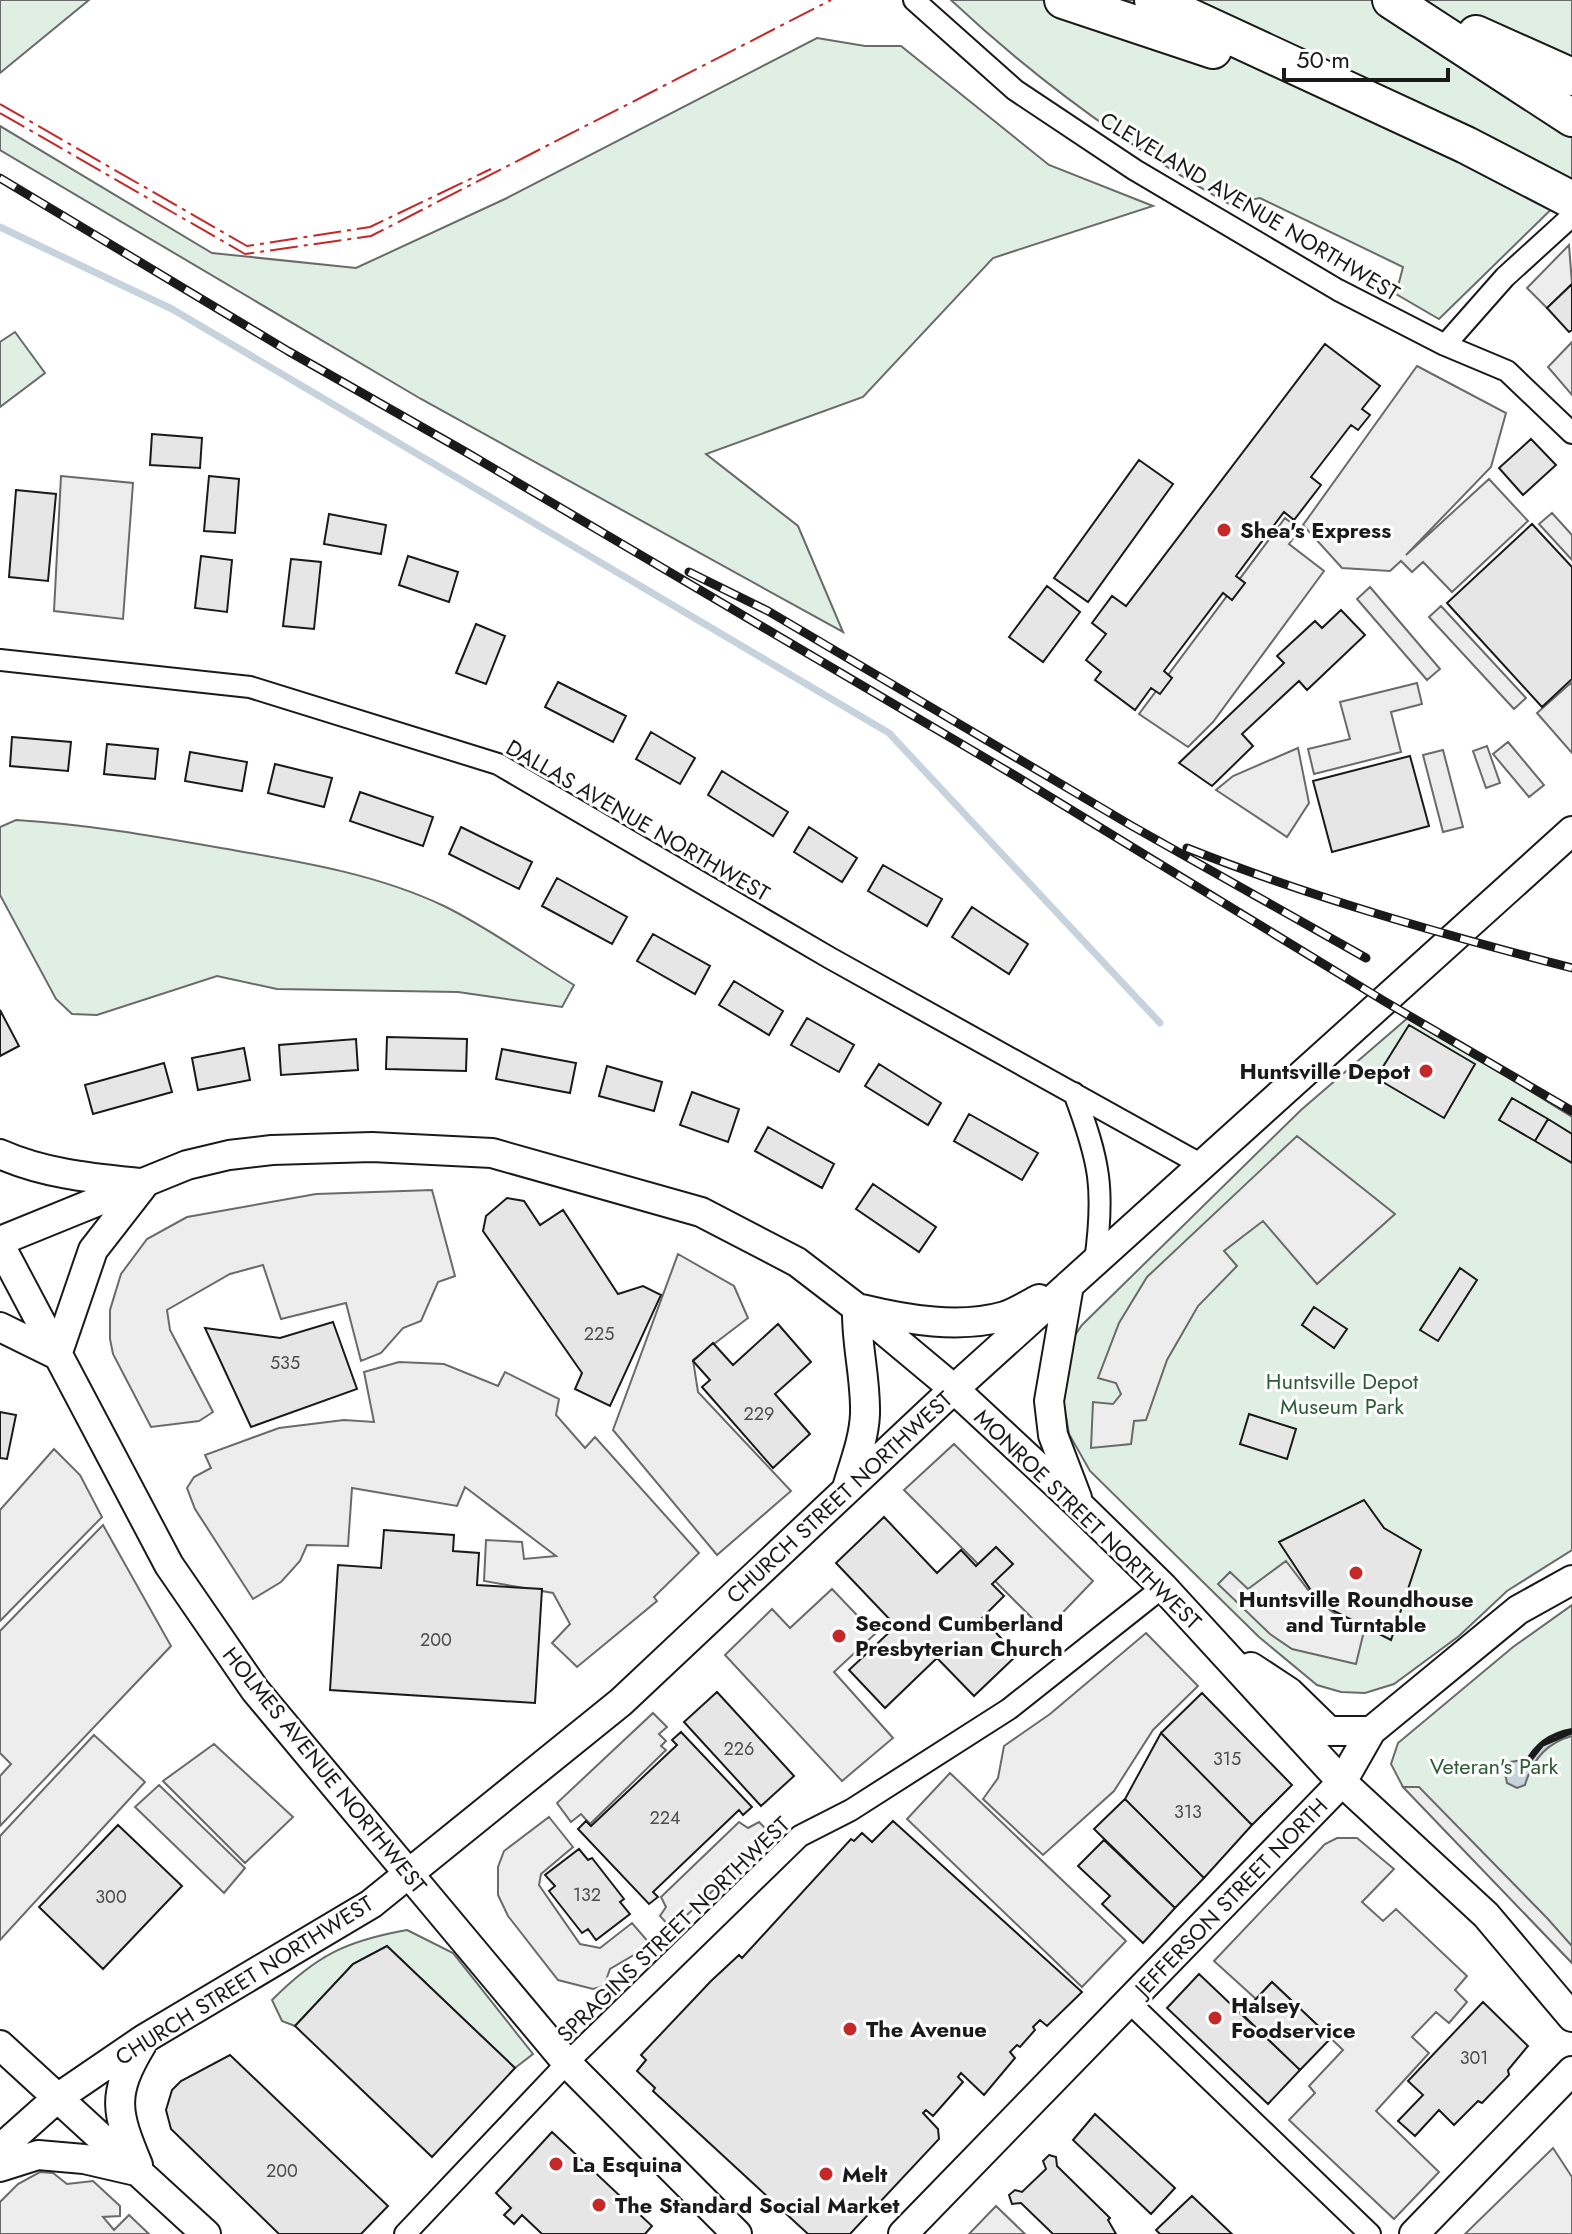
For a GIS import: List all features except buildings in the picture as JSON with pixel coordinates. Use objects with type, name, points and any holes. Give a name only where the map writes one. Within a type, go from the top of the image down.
[{"type":"highway","points":[[1063,0],[1385,107]]},
{"type":"highway","points":[[1153,0],[1385,107],[1572,200]]},
{"type":"highway","points":[[1391,0],[1572,118]]},
{"type":"highway","points":[[1397,0],[1572,77]]},
{"type":"street","name":"CLEVELAND AVENUE NORTHWEST","points":[[914,0],[1015,90],[1135,170],[1338,290],[1445,345],[1507,371],[1572,433]]},
{"type":"street","points":[[1445,345],[1505,277],[1572,216]]},
{"type":"street","name":"DALLAS AVENUE NORTHWEST","points":[[0,660],[250,687],[498,764],[803,943],[1202,1165]]},
{"type":"street","name":"CHURCH STREET NORTHWEST","points":[[0,2149],[56,2099],[144,2039],[371,1904],[621,1702],[954,1389],[1572,831]]},
{"type":"street","points":[[1074,1093],[1099,1166],[1102,1213],[1095,1262]]},
{"type":"street","name":"MONROE STREET NORTHWEST","points":[[0,1243],[187,1165],[272,1150],[372,1147],[492,1153],[701,1212],[797,1262],[954,1389],[1163,1587],[1342,1782],[1486,1915],[1572,2017]]},
{"type":"street","points":[[0,1154],[24,1165],[79,1177],[145,1184]]},
{"type":"street","points":[[0,1327],[57,1355],[93,1250],[145,1184]]},
{"type":"street","name":"HOLMES AVENUE NORTHWEST","points":[[0,1243],[169,1565],[227,1652],[567,2063],[737,2234]]},
{"type":"street","points":[[847,1489],[865,1418],[864,1387],[856,1337],[857,1308],[907,1320],[957,1321],[1005,1316],[1069,1285]]},
{"type":"street","points":[[1069,1285],[1049,1401],[1053,1435],[1079,1505]]},
{"type":"street","name":"JEFFERSON STREET NORTH","points":[[903,2234],[1342,1782],[1371,1731],[1518,1610],[1572,1580]]},
{"type":"street","name":"SPRAGINS STREET NORTHWEST","points":[[405,2234],[567,2063],[800,1836],[851,1810],[1009,1709],[1163,1587]]},
{"type":"street","points":[[1216,1644],[1289,1692],[1329,1731],[1371,1731]]},
{"type":"street","points":[[1130,2003],[1370,2234]]},
{"type":"street","points":[[141,2173],[118,2118],[124,2074],[144,2039]]},
{"type":"street","points":[[0,2045],[206,2234]]},
{"type":"street","points":[[1414,2234],[1572,2071]]},
{"type":"street","points":[[0,2167],[38,2155],[84,2159],[141,2173]]},
{"type":"green space","points":[[0,0],[89,0],[0,73]]},
{"type":"green space","points":[[951,0],[1572,0],[1572,189],[1439,319],[1396,294],[1403,267],[1260,198],[1229,204],[1155,159],[1084,110],[1016,57]]},
{"type":"green space","points":[[817,38],[865,46],[901,46],[1049,165],[1153,206],[993,258],[863,397],[706,454],[798,526],[843,632],[421,399],[0,150],[0,126],[212,253],[356,268],[507,198]]},
{"type":"green space","points":[[15,332],[45,373],[0,407],[0,342]]},
{"type":"green space","points":[[16,820],[144,835],[278,858],[391,885],[461,915],[574,985],[562,1007],[458,992],[277,989],[217,976],[97,1015],[72,1014],[56,999],[0,895],[0,827]]},
{"type":"green space","name":"Huntsville Depot Museum Park","points":[[1410,1016],[1572,1117],[1572,1550],[1507,1591],[1459,1636],[1394,1684],[1365,1693],[1341,1692],[1317,1685],[1259,1637],[1090,1471],[1069,1434],[1064,1405],[1064,1377],[1073,1338],[1082,1325],[1301,1110]]},
{"type":"green space","name":"Veteran's Park","points":[[1572,1605],[1572,1963],[1403,1787],[1391,1764],[1398,1743],[1513,1647]]},
{"type":"green space","points":[[407,1930],[453,1953],[533,2054],[515,2068],[387,1946],[353,1964],[295,2026],[282,2021],[272,2000],[318,1961],[366,1939]]},
{"type":"shaded area","points":[[1569,245],[1572,284],[1547,308],[1527,288]]},
{"type":"shaded area","points":[[1572,342],[1572,395],[1548,367]]},
{"type":"shaded area","points":[[1417,366],[1506,413],[1491,467],[1406,555],[1489,479],[1528,521],[1452,592],[1423,562],[1412,572],[1401,561],[1390,571],[1342,568],[1303,525]]},
{"type":"shaded area","points":[[61,476],[133,483],[123,619],[54,611]]},
{"type":"shaded area","points":[[1552,513],[1572,535],[1572,560],[1539,524]]},
{"type":"shaded area","points":[[1285,518],[1300,530],[1289,544],[1324,571],[1213,722],[1188,747],[1139,714]]},
{"type":"shaded area","points":[[1370,587],[1440,669],[1427,680],[1357,599]]},
{"type":"shaded area","points":[[1441,606],[1526,698],[1514,709],[1429,617]]},
{"type":"shaded area","points":[[1572,682],[1572,753],[1537,713]]},
{"type":"shaded area","points":[[1417,683],[1422,704],[1391,712],[1401,752],[1314,774],[1308,749],[1350,739],[1340,702]]},
{"type":"shaded area","points":[[1508,742],[1544,785],[1529,797],[1493,754]]},
{"type":"shaded area","points":[[1487,746],[1500,783],[1486,788],[1473,751]]},
{"type":"shaded area","points":[[1298,748],[1309,803],[1287,837],[1216,790],[1233,776]]},
{"type":"shaded area","points":[[1443,750],[1463,827],[1443,832],[1423,755]]},
{"type":"shaded area","points":[[1297,1136],[1395,1214],[1317,1284],[1263,1221],[1224,1251],[1237,1266],[1198,1306],[1167,1360],[1146,1420],[1134,1421],[1131,1444],[1091,1448],[1093,1402],[1113,1404],[1121,1394],[1116,1383],[1098,1378],[1119,1323],[1147,1277]]},
{"type":"shaded area","points":[[432,1190],[455,1276],[438,1282],[421,1321],[403,1328],[381,1353],[361,1361],[346,1303],[281,1319],[263,1265],[230,1274],[167,1310],[170,1330],[213,1412],[199,1421],[151,1427],[113,1354],[110,1339],[110,1310],[121,1274],[147,1239],[187,1217],[316,1194]]},
{"type":"shaded area","points":[[678,1254],[734,1286],[748,1318],[693,1360],[698,1392],[791,1491],[717,1555],[613,1430]]},
{"type":"shaded area","points":[[399,1362],[444,1364],[498,1386],[505,1372],[559,1399],[556,1415],[585,1448],[595,1437],[699,1553],[654,1597],[657,1601],[577,1667],[552,1643],[570,1624],[553,1593],[484,1581],[486,1540],[522,1542],[524,1559],[556,1556],[465,1487],[457,1506],[352,1488],[348,1546],[307,1545],[300,1561],[281,1582],[253,1599],[195,1509],[187,1488],[194,1477],[211,1468],[205,1455],[279,1428],[344,1420],[374,1422],[364,1372]]},
{"type":"shaded area","points":[[954,1444],[1093,1581],[1045,1631],[904,1490]]},
{"type":"shaded area","points":[[54,1449],[80,1475],[102,1517],[0,1621],[0,1510]]},
{"type":"shaded area","points":[[103,1525],[171,1646],[0,1826],[0,1776],[11,1764],[0,1753],[0,1631]]},
{"type":"shaded area","points":[[1286,1561],[1309,1591],[1331,1611],[1364,1631],[1356,1664],[1292,1649],[1270,1634],[1218,1584],[1230,1572],[1248,1589]]},
{"type":"shaded area","points":[[832,1589],[875,1634],[834,1672],[893,1738],[842,1781],[725,1655],[772,1609],[790,1628]]},
{"type":"shaded area","points":[[1146,1633],[1198,1686],[1153,1730],[1114,1791],[1043,1855],[983,1799],[998,1778],[1004,1746],[1050,1714]]},
{"type":"shaded area","points":[[653,1713],[667,1727],[659,1734],[666,1741],[661,1746],[666,1750],[590,1824],[581,1814],[571,1822],[557,1803]]},
{"type":"shaded area","points":[[1572,1732],[1572,1736],[1555,1743],[1541,1754],[1525,1785],[1517,1788],[1507,1783],[1505,1773],[1510,1762],[1523,1760],[1526,1768],[1542,1745]]},
{"type":"shaded area","points":[[94,1735],[145,1782],[0,1940],[0,1836]]},
{"type":"shaded area","points":[[214,1744],[293,1817],[245,1863],[163,1781]]},
{"type":"shaded area","points":[[950,1773],[1126,1941],[1082,1987],[907,1819]]},
{"type":"shaded area","points":[[159,1785],[245,1868],[224,1893],[135,1807]]},
{"type":"shaded area","points":[[1403,1787],[1419,1787],[1547,1918],[1572,1946],[1572,1963]]},
{"type":"shaded area","points":[[549,1817],[573,1847],[541,1874],[539,1885],[580,1944],[600,1948],[632,1923],[651,1945],[610,1969],[604,1986],[593,1989],[558,1980],[508,1916],[498,1895],[498,1867],[504,1851]]},
{"type":"shaded area","points":[[739,1822],[748,1828],[759,1822],[772,1835],[672,1929],[660,1916],[666,1907],[661,1897]]},
{"type":"shaded area","points":[[1337,1838],[1357,1838],[1394,1869],[1362,1902],[1383,1921],[1396,1909],[1467,1976],[1455,1990],[1467,2002],[1449,2023],[1436,2012],[1412,2037],[1429,2053],[1376,2111],[1439,2172],[1394,2219],[1289,2120],[1315,2093],[1309,2086],[1343,2050],[1272,1982],[1256,1999],[1214,1961],[1325,1844]]},
{"type":"shaded area","points":[[1553,2148],[1572,2177],[1572,2234],[1465,2234]]},
{"type":"shaded area","points":[[40,2172],[53,2173],[67,2184],[93,2181],[120,2206],[120,2216],[103,2217],[114,2230],[129,2215],[149,2234],[0,2234],[0,2202],[18,2184]]},
{"type":"shaded area","points":[[996,2206],[1025,2234],[969,2234]]},
{"type":"waterway","points":[[0,227],[172,309],[889,733],[1160,1023]]},
{"type":"railway","points":[[0,178],[288,351],[464,451],[1014,775],[1384,1001],[1572,1111]]},
{"type":"railway","points":[[689,572],[768,611],[1132,826],[1366,958]]},
{"type":"railway","points":[[1187,848],[1378,914],[1572,968]]},
{"type":"wall","points":[[1572,1730],[1543,1742],[1524,1768],[1542,1745],[1572,1732]]},
{"type":"power","points":[[0,113],[245,254],[371,236],[831,0]]},
{"type":"power","points":[[0,104],[247,246],[370,227],[491,169]]},
{"type":"place","name":"Shea's Express","points":[[1224,530]]},
{"type":"place","name":"Huntsville Depot","points":[[1426,1071]]},
{"type":"place","name":"Huntsville Roundhouse and Turntable","points":[[1356,1573]]},
{"type":"place","name":"Second Cumberland Presbyterian Church","points":[[839,1636]]},
{"type":"place","name":"Halsey Foodservice","points":[[1215,2018]]},
{"type":"place","name":"The Avenue","points":[[850,2029]]},
{"type":"place","name":"La Esquina","points":[[556,2164]]},
{"type":"place","name":"Melt","points":[[826,2174]]},
{"type":"place","name":"The Standard Social Market","points":[[599,2205]]}]
